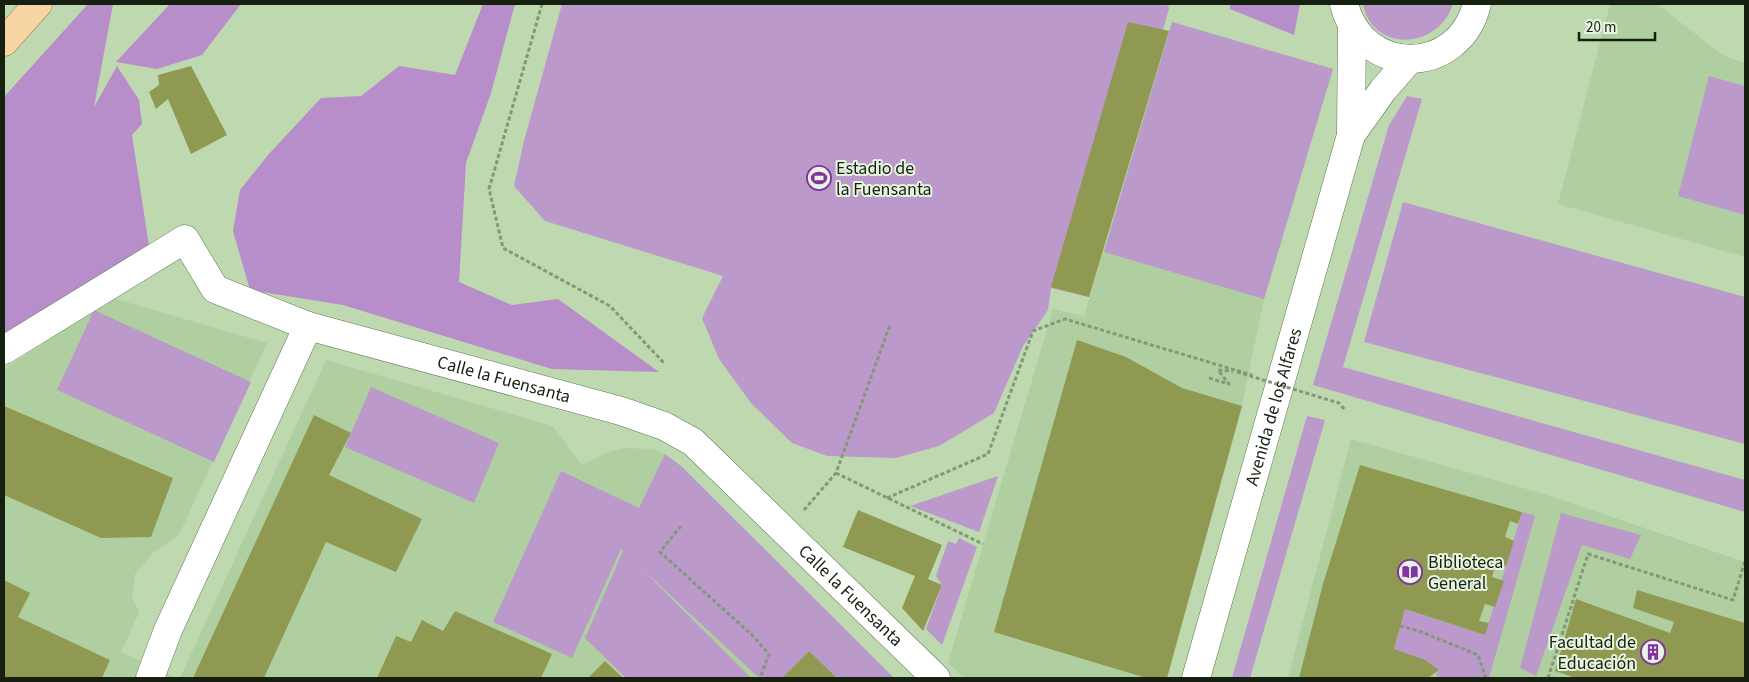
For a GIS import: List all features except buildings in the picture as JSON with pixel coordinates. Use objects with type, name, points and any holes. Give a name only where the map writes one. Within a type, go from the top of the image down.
[{"type":"main road","points":[[4,42],[38,4]]},
{"type":"street","points":[[1348,14],[1361,38],[1380,52],[1394,57],[1410,59],[1437,54],[1453,44],[1466,30],[1477,7]]},
{"type":"street","name":"Avenida de los Alfares","points":[[1196,678],[1351,135],[1348,14]]},
{"type":"street","name":"Avenida de los Alfares","points":[[1351,135],[1382,90],[1410,59]]},
{"type":"street","name":"Calle la Fuensanta","points":[[4,350],[185,240],[215,289],[308,326],[622,411],[664,426],[693,442],[936,678]]},
{"type":"street","points":[[150,678],[168,630],[308,326]]},
{"type":"path","points":[[542,4],[489,189],[503,248],[610,306],[664,363]]},
{"type":"path","points":[[887,498],[988,454],[1033,330],[1065,319],[1252,375]]},
{"type":"path","points":[[804,510],[836,473],[890,325]]},
{"type":"path","points":[[1209,378],[1229,384],[1218,370],[1237,372],[1339,403],[1345,410]]},
{"type":"path","points":[[836,473],[984,544]]},
{"type":"path","points":[[682,526],[660,552],[752,635],[769,654],[760,678]]},
{"type":"path","points":[[1548,678],[1588,554],[1733,600],[1745,561]]},
{"type":"path","points":[[1400,626],[1419,631],[1478,655],[1486,678]]},
{"type":"shaded area","points":[[88,4],[113,4],[94,107],[117,66],[139,100],[142,124],[132,135],[149,246],[4,341],[4,97]]},
{"type":"shaded area","points":[[170,4],[241,4],[202,55],[157,69],[116,62]]},
{"type":"shaded area","points":[[483,4],[515,4],[491,93],[466,163],[459,282],[512,305],[558,299],[659,372],[552,369],[343,305],[250,290],[233,231],[240,190],[268,155],[321,98],[361,96],[399,66],[455,75]]},
{"type":"shaded area","name":"Estadio de la Fuensanta","points":[[562,4],[1167,4],[1169,8],[1089,297],[1051,288],[1048,310],[1023,346],[994,413],[939,446],[896,458],[827,456],[792,443],[751,403],[719,359],[702,318],[723,276],[545,221],[514,186],[524,141]]},
{"type":"shaded area","points":[[1230,4],[1300,4],[1294,35],[1230,9]]},
{"type":"shaded area","points":[[1363,4],[1453,4],[1445,20],[1433,31],[1420,37],[1405,40],[1391,37],[1378,31],[1369,19]]},
{"type":"shaded area","points":[[1610,4],[1657,4],[1724,56],[1745,63],[1745,257],[1558,204]]},
{"type":"shaded area","points":[[1172,22],[1333,69],[1264,299],[1242,406],[1167,678],[964,678],[948,663],[1053,309],[1084,316]]},
{"type":"shaded area","points":[[1172,22],[1333,69],[1264,299],[1104,252]]},
{"type":"shaded area","points":[[1709,76],[1745,86],[1745,215],[1678,196]]},
{"type":"shaded area","points":[[1407,96],[1422,99],[1343,367],[1745,480],[1745,512],[1313,385],[1389,125]]},
{"type":"shaded area","points":[[1403,202],[1745,297],[1745,444],[1364,342]]},
{"type":"shaded area","points":[[112,298],[267,343],[179,535],[153,553],[135,574],[132,597],[139,613],[121,652],[177,678],[4,678],[4,369]]},
{"type":"shaded area","points":[[94,310],[251,382],[214,462],[57,390]]},
{"type":"shaded area","points":[[326,360],[553,426],[582,465],[606,453],[624,448],[653,449],[665,454],[681,466],[894,678],[180,678]]},
{"type":"shaded area","points":[[371,387],[499,443],[474,503],[345,447]]},
{"type":"shaded area","points":[[1307,416],[1325,420],[1250,678],[1232,678]]},
{"type":"shaded area","points":[[1351,439],[1544,494],[1745,562],[1745,678],[1288,678]]},
{"type":"shaded area","points":[[665,454],[681,466],[894,678],[837,678],[809,651],[782,678],[759,678],[638,565],[751,678],[626,678],[585,638],[623,551],[621,549],[572,658],[493,622],[561,471],[639,508]]},
{"type":"shaded area","points":[[998,476],[979,532],[910,506]]},
{"type":"shaded area","points":[[1522,512],[1535,516],[1489,678],[1436,678],[1438,670],[1394,649],[1405,609],[1485,635]]},
{"type":"shaded area","points":[[1561,513],[1641,535],[1630,559],[1582,545],[1536,676],[1520,668]]},
{"type":"shaded area","points":[[959,538],[977,547],[942,645],[926,629],[942,585],[936,576],[948,541],[956,544]]},
{"type":"place","name":"Estadio de la Fuensanta","points":[[819,178]]},
{"type":"place","name":"Biblioteca General","points":[[1410,572]]},
{"type":"place","name":"Facultad de Educación","points":[[1653,652]]}]
